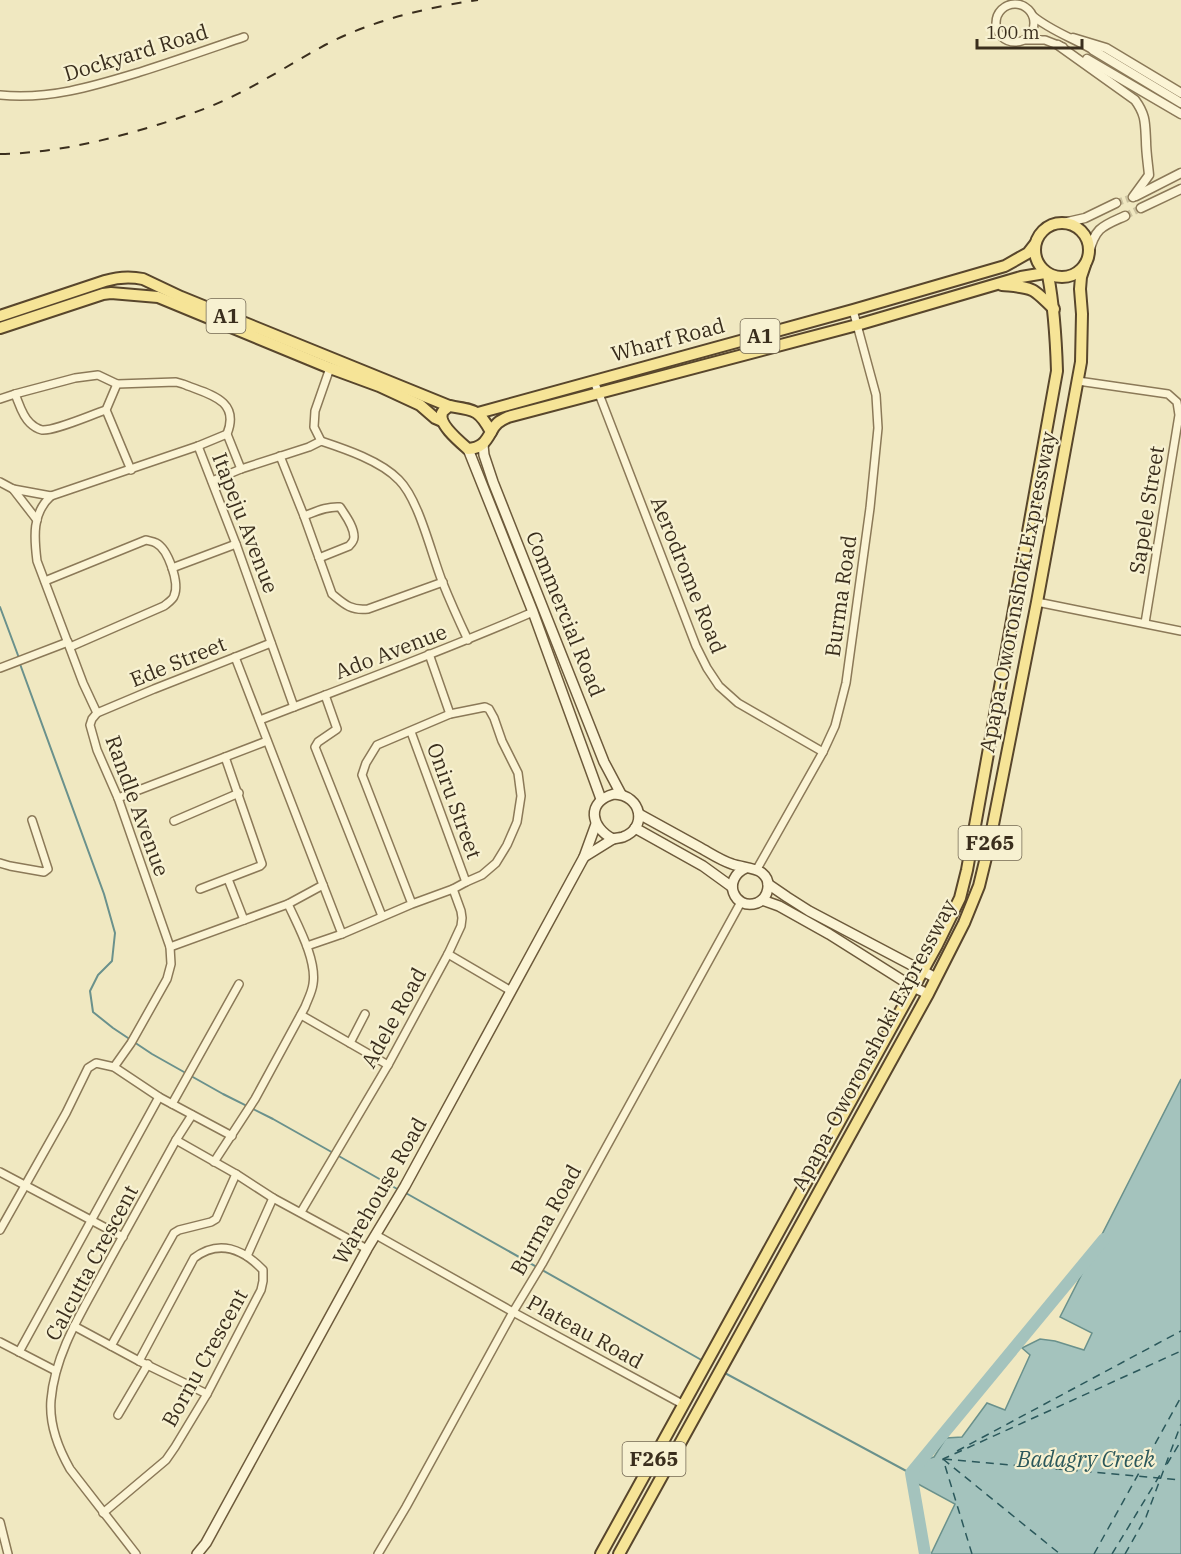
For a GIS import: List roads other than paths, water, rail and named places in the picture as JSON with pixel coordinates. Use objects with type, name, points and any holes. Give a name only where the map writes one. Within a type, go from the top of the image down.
[{"type":"main road","points":[[1063,223],[1079,229],[1089,244],[1085,265],[1079,272],[1064,278],[1047,274],[1038,265],[1034,255],[1035,244],[1042,231],[1049,226],[1063,223]]},
{"type":"main road","name":"Wharf Road","points":[[478,413],[1005,266],[1028,253],[1035,244]]},
{"type":"main road","name":"Apapa-Oworonshoki Expressway","points":[[619,1554],[928,994],[964,923],[979,886],[1037,602],[1081,362],[1080,289],[1085,265]]},
{"type":"main road","name":"Wharf Road","points":[[491,432],[499,421],[508,417],[857,325],[1021,277],[1047,274]]},
{"type":"main road","name":"Apapa-Oworonshoki Expressway","points":[[601,1554],[923,970],[960,898],[967,870],[1057,371],[1054,309],[1047,274]]},
{"type":"main road","name":"A1","points":[[0,316],[105,281],[121,277],[136,278],[449,406]]},
{"type":"main road","points":[[995,284],[1028,287],[1038,293],[1054,309]]},
{"type":"main road","name":"A1","points":[[0,328],[103,294],[158,297],[379,386],[420,405],[442,421]]},
{"type":"main road","points":[[449,406],[478,413],[491,432],[483,445],[468,449],[442,421],[443,411],[449,406]]},
{"type":"main road","name":"Commercial Road","points":[[483,445],[493,483],[604,762],[621,794]]},
{"type":"main road","name":"Commercial Road","points":[[468,449],[533,612],[601,800]]},
{"type":"main road","points":[[621,794],[628,796],[637,807],[638,822],[630,833],[613,839],[602,832],[596,824],[595,812],[601,800],[607,795],[621,794]]},
{"type":"main road","points":[[639,814],[727,862],[757,869],[763,873],[768,884],[809,911],[936,978]]},
{"type":"main road","name":"Warehouse Road","points":[[198,1554],[367,1249],[403,1190],[584,857],[596,824]]},
{"type":"main road","points":[[635,828],[703,866],[732,887]]},
{"type":"main road","name":"Warehouse Road","points":[[584,857],[613,839]]},
{"type":"main road","points":[[746,868],[735,875],[732,887],[734,895],[741,902],[749,904],[762,900],[766,895],[768,884]]},
{"type":"main road","points":[[762,900],[779,906],[829,934],[928,994]]},
{"type":"main road","name":"Warehouse Road","points":[[204,1554],[206,1543]]},
{"type":"street","points":[[1025,40],[1034,26],[1032,15],[1029,10],[1017,4],[1006,7],[998,15],[996,27],[1002,37],[1012,42],[1045,40],[1058,45],[1087,58],[1181,114]]},
{"type":"street","points":[[1032,15],[1055,31],[1106,48],[1181,93]]},
{"type":"street","name":"Dockyard Road","points":[[0,94],[19,97],[58,94],[88,88],[244,37]]},
{"type":"street","points":[[1072,38],[1181,103]]},
{"type":"street","points":[[1058,45],[1135,100],[1142,110],[1146,125],[1149,175],[1133,197],[1181,173]]},
{"type":"street","points":[[1141,208],[1181,189]]},
{"type":"street","points":[[1063,223],[1085,218],[1116,203]]},
{"type":"street","points":[[1089,252],[1092,239],[1097,231],[1125,216]]},
{"type":"street","name":"Burma Road","points":[[757,869],[823,752],[835,726],[846,682],[870,508],[878,428],[876,395],[853,310]]},
{"type":"street","points":[[330,368],[315,411],[314,427],[321,441],[379,465],[399,480],[413,500],[443,582],[468,640]]},
{"type":"street","points":[[0,399],[75,378],[98,375],[117,384],[177,382],[222,400],[228,406],[230,426],[227,434],[241,469]]},
{"type":"street","name":"Aerodrome Road","points":[[594,381],[696,646],[707,668],[719,686],[738,703],[823,752]]},
{"type":"street","name":"Sapele Street","points":[[1077,381],[1168,394],[1177,402],[1179,415],[1145,623]]},
{"type":"street","points":[[117,384],[106,410],[131,470]]},
{"type":"street","points":[[15,393],[29,423],[43,430],[106,410]]},
{"type":"street","points":[[198,446],[227,434]]},
{"type":"street","points":[[212,481],[321,441]]},
{"type":"street","name":"Itapeju Avenue","points":[[0,482],[13,489],[51,496],[198,446],[236,544],[294,707]]},
{"type":"street","points":[[280,456],[332,594],[352,608],[368,609],[443,582]]},
{"type":"street","points":[[13,489],[37,520]]},
{"type":"street","points":[[37,520],[44,502],[51,496]]},
{"type":"street","points":[[304,516],[336,506],[340,507],[349,521],[354,537],[352,543],[320,558]]},
{"type":"street","name":"Randle Avenue","points":[[37,520],[35,539],[37,561],[83,683],[97,713],[90,725],[97,750],[118,798],[170,947],[171,964],[167,979],[131,1043],[114,1067]]},
{"type":"street","points":[[0,668],[69,645],[164,606],[174,596],[176,581],[172,568],[158,543],[146,540],[45,581]]},
{"type":"street","points":[[172,568],[236,544]]},
{"type":"street","points":[[1037,602],[1181,631]]},
{"type":"street","name":"Ado Avenue","points":[[260,720],[468,640],[533,612]]},
{"type":"street","name":"Ede Street","points":[[97,713],[154,688],[272,643]]},
{"type":"street","points":[[429,654],[450,714]]},
{"type":"street","points":[[235,657],[342,933]]},
{"type":"street","points":[[325,695],[337,729],[318,741],[315,747],[382,916]]},
{"type":"street","points":[[307,946],[453,889],[482,875],[496,863],[517,822],[521,796],[518,773],[489,709],[485,707],[450,714],[377,745],[366,763],[362,775],[412,904]]},
{"type":"street","name":"Oniru Street","points":[[411,732],[466,882]]},
{"type":"street","points":[[118,798],[267,741]]},
{"type":"street","points":[[200,889],[262,864],[225,757]]},
{"type":"street","points":[[174,821],[238,793]]},
{"type":"street","points":[[0,863],[44,872],[48,869],[32,820]]},
{"type":"street","points":[[228,879],[244,920]]},
{"type":"street","points":[[170,947],[288,904],[323,885]]},
{"type":"street","name":"Adele Road","points":[[302,1212],[388,1065],[448,954],[461,926],[462,918],[453,889]]},
{"type":"street","name":"Burma Road","points":[[378,1554],[542,1264],[741,902]]},
{"type":"street","points":[[214,1162],[255,1099],[301,1015],[314,982],[307,946],[288,904]]},
{"type":"street","points":[[448,954],[511,991]]},
{"type":"street","points":[[172,1104],[239,984]]},
{"type":"street","points":[[350,1043],[365,1014]]},
{"type":"street","points":[[301,1015],[388,1065]]},
{"type":"street","points":[[0,1230],[66,1113],[88,1068],[96,1063],[114,1067],[159,1097],[232,1136]]},
{"type":"street","points":[[19,1352],[159,1097]]},
{"type":"street","name":"Calcutta Crescent","points":[[136,1554],[70,1469],[56,1439],[52,1423],[51,1401],[56,1371],[74,1326],[192,1115]]},
{"type":"street","points":[[176,1140],[273,1198],[367,1249]]},
{"type":"street","points":[[0,1172],[123,1237]]},
{"type":"street","points":[[111,1346],[174,1233],[216,1219],[236,1174]]},
{"type":"street","points":[[139,1361],[194,1258],[201,1252],[222,1247],[233,1248],[247,1256],[273,1198]]},
{"type":"street","name":"Plateau Road","points":[[376,1235],[684,1405]]},
{"type":"street","name":"Bornu Crescent","points":[[103,1513],[166,1460],[207,1394],[261,1290],[263,1270],[247,1256]]},
{"type":"street","points":[[74,1326],[207,1394]]},
{"type":"street","points":[[0,1342],[56,1371]]},
{"type":"street","points":[[118,1415],[148,1364]]},
{"type":"street","points":[[0,1522],[8,1554]]},
{"type":"water","name":"Badagry Creek","points":[[1181,1079],[1181,1554],[931,1554],[955,1504],[907,1478],[910,1469],[916,1463],[934,1457],[946,1438],[962,1437],[987,1403],[1005,1410],[1030,1355],[1022,1348],[1040,1339],[1084,1350],[1092,1333],[1060,1317]]},
{"type":"waterway","points":[[0,607],[19,658]]},
{"type":"waterway","points":[[20,664],[104,894],[115,933],[112,961],[98,975],[90,991],[93,1012],[152,1054],[399,1190]]},
{"type":"waterway","points":[[404,1192],[705,1362]]},
{"type":"waterway","name":"Badagry Creek","points":[[925,1554],[911,1473],[1104,1239]]},
{"type":"waterway","points":[[723,1372],[910,1473]]},
{"type":"tunnel","points":[[1116,203],[1133,197]]},
{"type":"tunnel","points":[[1125,216],[1141,208]]},
{"type":"railway","points":[[0,154],[79,145],[166,122],[238,94],[342,36],[419,11],[478,0]]}]
